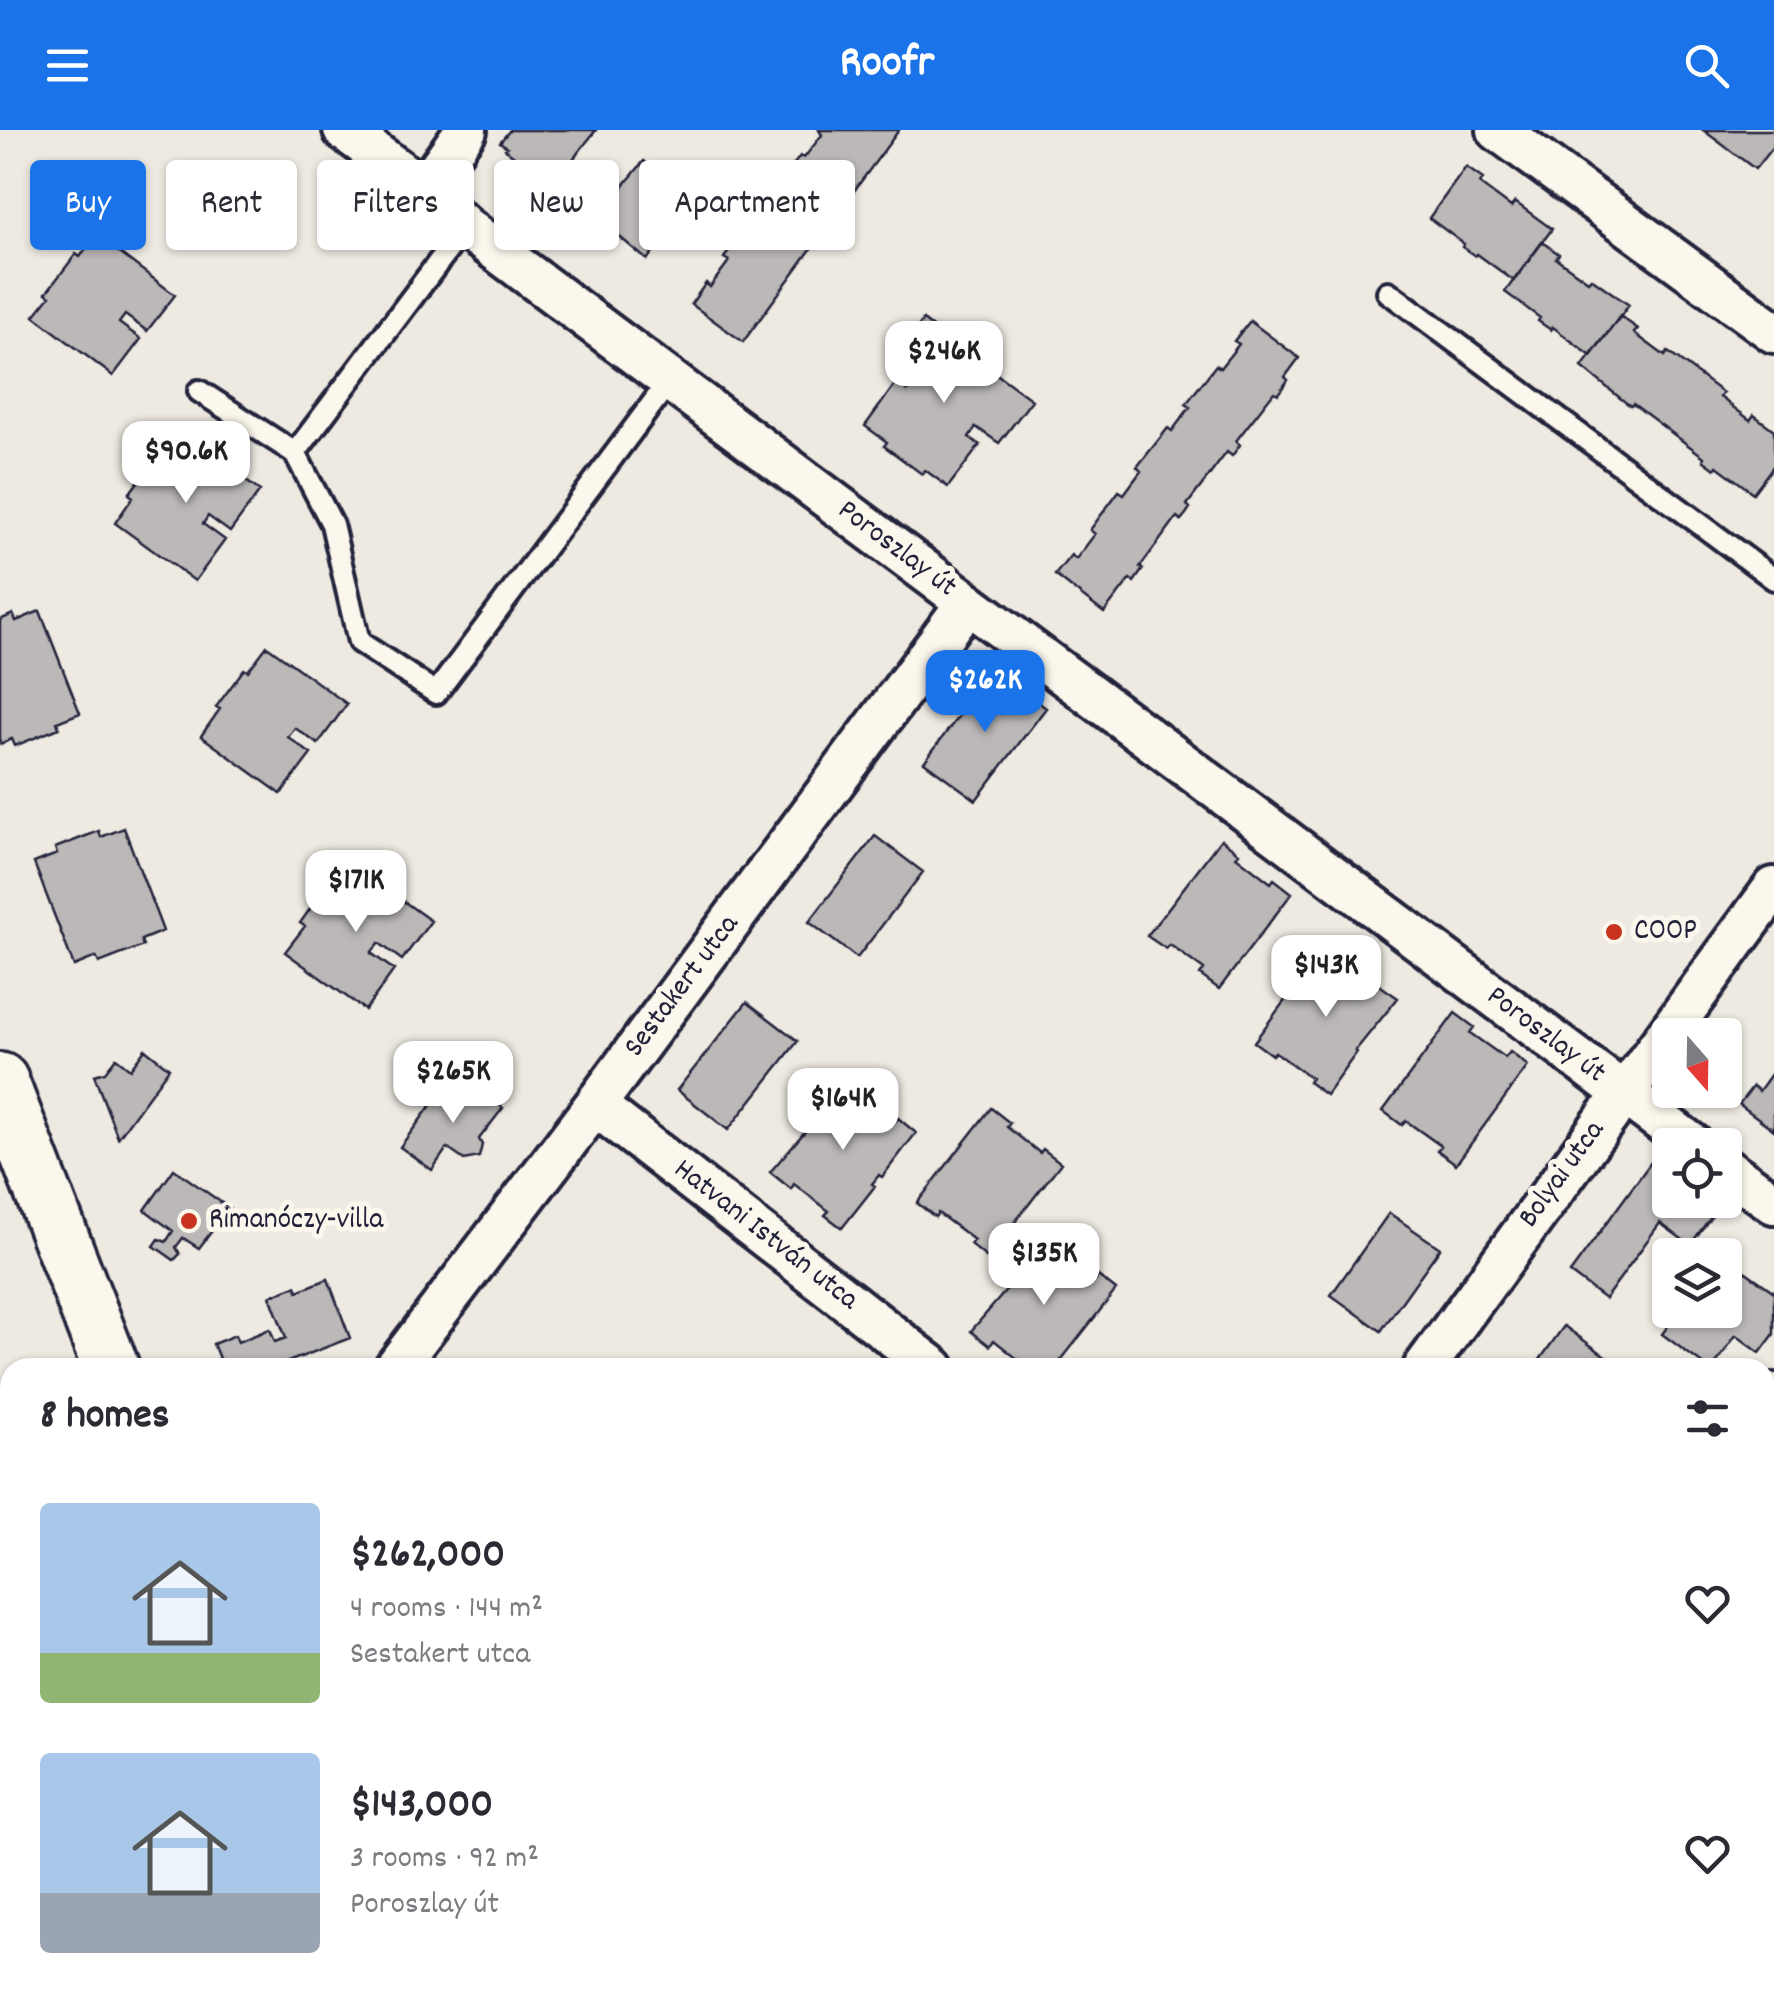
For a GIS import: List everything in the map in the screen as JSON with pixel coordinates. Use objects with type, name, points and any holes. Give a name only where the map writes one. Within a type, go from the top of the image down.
[{"type":"street","name":"Poroszlay út","points":[[344,130],[385,160]]},
{"type":"street","points":[[445,160],[466,130]]},
{"type":"street","points":[[1498,130],[1774,332]]},
{"type":"street","name":"Poroszlay út","points":[[474,234],[1669,1128]]},
{"type":"street","name":"Sestakert utca","points":[[403,1358],[967,603]]},
{"type":"street","name":"Bolyai utca","points":[[1431,1358],[1774,888]]},
{"type":"street","points":[[0,1081],[108,1358]]},
{"type":"street","name":"Hatvani István utca","points":[[595,1105],[921,1358]]},
{"type":"street","points":[[1742,1180],[1774,1204]]},
{"type":"lane","points":[[295,452],[448,250]]},
{"type":"lane","points":[[1388,292],[1774,578]]},
{"type":"lane","points":[[199,391],[295,452],[332,524],[359,642],[436,694],[670,380]]},
{"type":"building","points":[[510,130],[596,130],[572,160],[519,160],[500,142]]},
{"type":"building","points":[[819,130],[899,130],[855,190],[855,160],[797,160],[800,156],[804,158],[822,135]]},
{"type":"building","points":[[1703,130],[1774,130],[1774,145],[1755,169]]},
{"type":"building","points":[[639,167],[639,250],[654,250],[647,260],[619,236],[619,191]]},
{"type":"building","points":[[1466,167],[1483,179],[1480,184],[1511,207],[1515,202],[1552,229],[1514,281],[1462,247],[1464,244],[1429,218]]},
{"type":"building","points":[[1542,242],[1559,254],[1556,258],[1629,305],[1591,356],[1553,327],[1551,330],[1538,321],[1540,318],[1505,292]]},
{"type":"building","points":[[85,250],[116,250],[175,295],[147,331],[125,315],[119,323],[141,339],[113,376],[34,316],[76,254],[80,257]]},
{"type":"building","points":[[730,250],[810,250],[743,342],[691,304],[729,261],[724,258]]},
{"type":"building","points":[[1620,316],[1638,329],[1634,333],[1665,356],[1668,352],[1723,393],[1720,397],[1750,420],[1754,415],[1774,430],[1774,465],[1753,493],[1717,466],[1715,469],[1582,367]]},
{"type":"building","points":[[923,320],[1032,400],[999,443],[976,427],[969,437],[980,445],[948,487],[925,470],[922,474],[884,446],[887,442],[865,426],[896,383],[908,391],[916,381],[892,363]]},
{"type":"building","points":[[1250,321],[1299,358],[1285,377],[1288,380],[1236,441],[1240,445],[1232,456],[1227,452],[1187,505],[1190,508],[1186,514],[1181,520],[1177,517],[1140,567],[1143,569],[1134,582],[1130,579],[1104,613],[1055,575],[1071,555],[1076,559],[1095,534],[1090,530],[1119,491],[1124,494],[1141,471],[1137,467],[1168,428],[1172,431],[1190,407],[1186,404],[1216,365],[1220,368],[1239,344],[1234,341]]},
{"type":"building","points":[[180,433],[260,491],[230,532],[208,516],[203,524],[225,540],[195,581],[115,523],[133,497],[129,494]]},
{"type":"building","points":[[40,611],[80,713],[57,722],[59,728],[15,746],[12,739],[0,744],[0,620],[13,614],[16,621]]},
{"type":"building","points":[[267,646],[347,704],[318,744],[295,728],[288,737],[311,754],[281,794],[201,736],[220,709],[216,707]]},
{"type":"building","points":[[994,669],[1046,708],[976,800],[924,762]]},
{"type":"building","points":[[124,828],[163,931],[141,940],[143,946],[99,963],[96,957],[74,966],[34,863],[57,854],[55,848],[99,831],[101,837]]},
{"type":"building","points":[[875,836],[923,872],[857,958],[809,922]]},
{"type":"building","points":[[1221,839],[1271,883],[1274,879],[1292,893],[1219,989],[1200,975],[1204,970],[1170,945],[1166,949],[1147,936]]},
{"type":"building","points":[[349,862],[431,921],[402,960],[379,943],[371,953],[394,970],[365,1010],[285,952],[305,926],[300,923],[327,885],[331,887]]},
{"type":"building","points":[[1326,945],[1376,988],[1378,984],[1398,998],[1326,1095],[1308,1082],[1311,1078],[1254,1042]]},
{"type":"building","points":[[747,1002],[798,1041],[728,1130],[677,1090]]},
{"type":"building","points":[[1455,1013],[1474,1027],[1470,1033],[1505,1058],[1510,1052],[1528,1066],[1456,1164],[1437,1150],[1441,1146],[1406,1121],[1402,1125],[1383,1111]]},
{"type":"building","points":[[145,1049],[169,1068],[118,1138],[94,1075],[105,1072],[116,1058],[130,1069]]},
{"type":"building","points":[[1774,1070],[1774,1130],[1742,1106],[1753,1086],[1759,1091]]},
{"type":"building","points":[[844,1077],[863,1092],[859,1096],[893,1123],[898,1118],[916,1133],[882,1177],[879,1175],[872,1184],[875,1186],[842,1228],[825,1215],[829,1211],[794,1184],[791,1189],[770,1172],[814,1121],[811,1119]]},
{"type":"building","points":[[466,1079],[503,1108],[479,1139],[479,1157],[464,1160],[447,1148],[432,1170],[400,1147],[443,1089],[453,1096]]},
{"type":"building","points":[[991,1108],[1010,1123],[1007,1127],[1040,1153],[1043,1149],[1061,1163],[987,1258],[970,1244],[974,1240],[938,1213],[935,1217],[917,1203]]},
{"type":"building","points":[[1652,1161],[1652,1218],[1710,1218],[1695,1238],[1680,1238],[1660,1223],[1605,1299],[1570,1273]]},
{"type":"building","name":"Rimanóczy-villa","points":[[174,1169],[229,1208],[199,1248],[183,1238],[176,1247],[180,1254],[174,1260],[154,1246],[159,1239],[166,1242],[173,1231],[145,1210]]},
{"type":"building","points":[[1389,1213],[1440,1248],[1381,1331],[1331,1295]]},
{"type":"building","points":[[1046,1236],[1066,1251],[1063,1255],[1116,1290],[1063,1358],[1016,1358],[994,1340],[990,1346],[971,1331]]},
{"type":"building","points":[[1742,1269],[1774,1292],[1774,1334],[1760,1353],[1736,1335],[1720,1358],[1694,1358],[1662,1334],[1666,1328],[1742,1328]]},
{"type":"building","points":[[328,1279],[350,1338],[298,1358],[219,1358],[213,1344],[235,1335],[238,1342],[270,1329],[275,1342],[286,1338],[270,1296],[296,1286],[298,1291]]},
{"type":"building","points":[[1564,1326],[1608,1358],[1541,1358]]},
{"type":"place","name":"COOP","points":[[1614,932]]},
{"type":"place","name":"Rimanóczy-villa","points":[[189,1221]]}]
